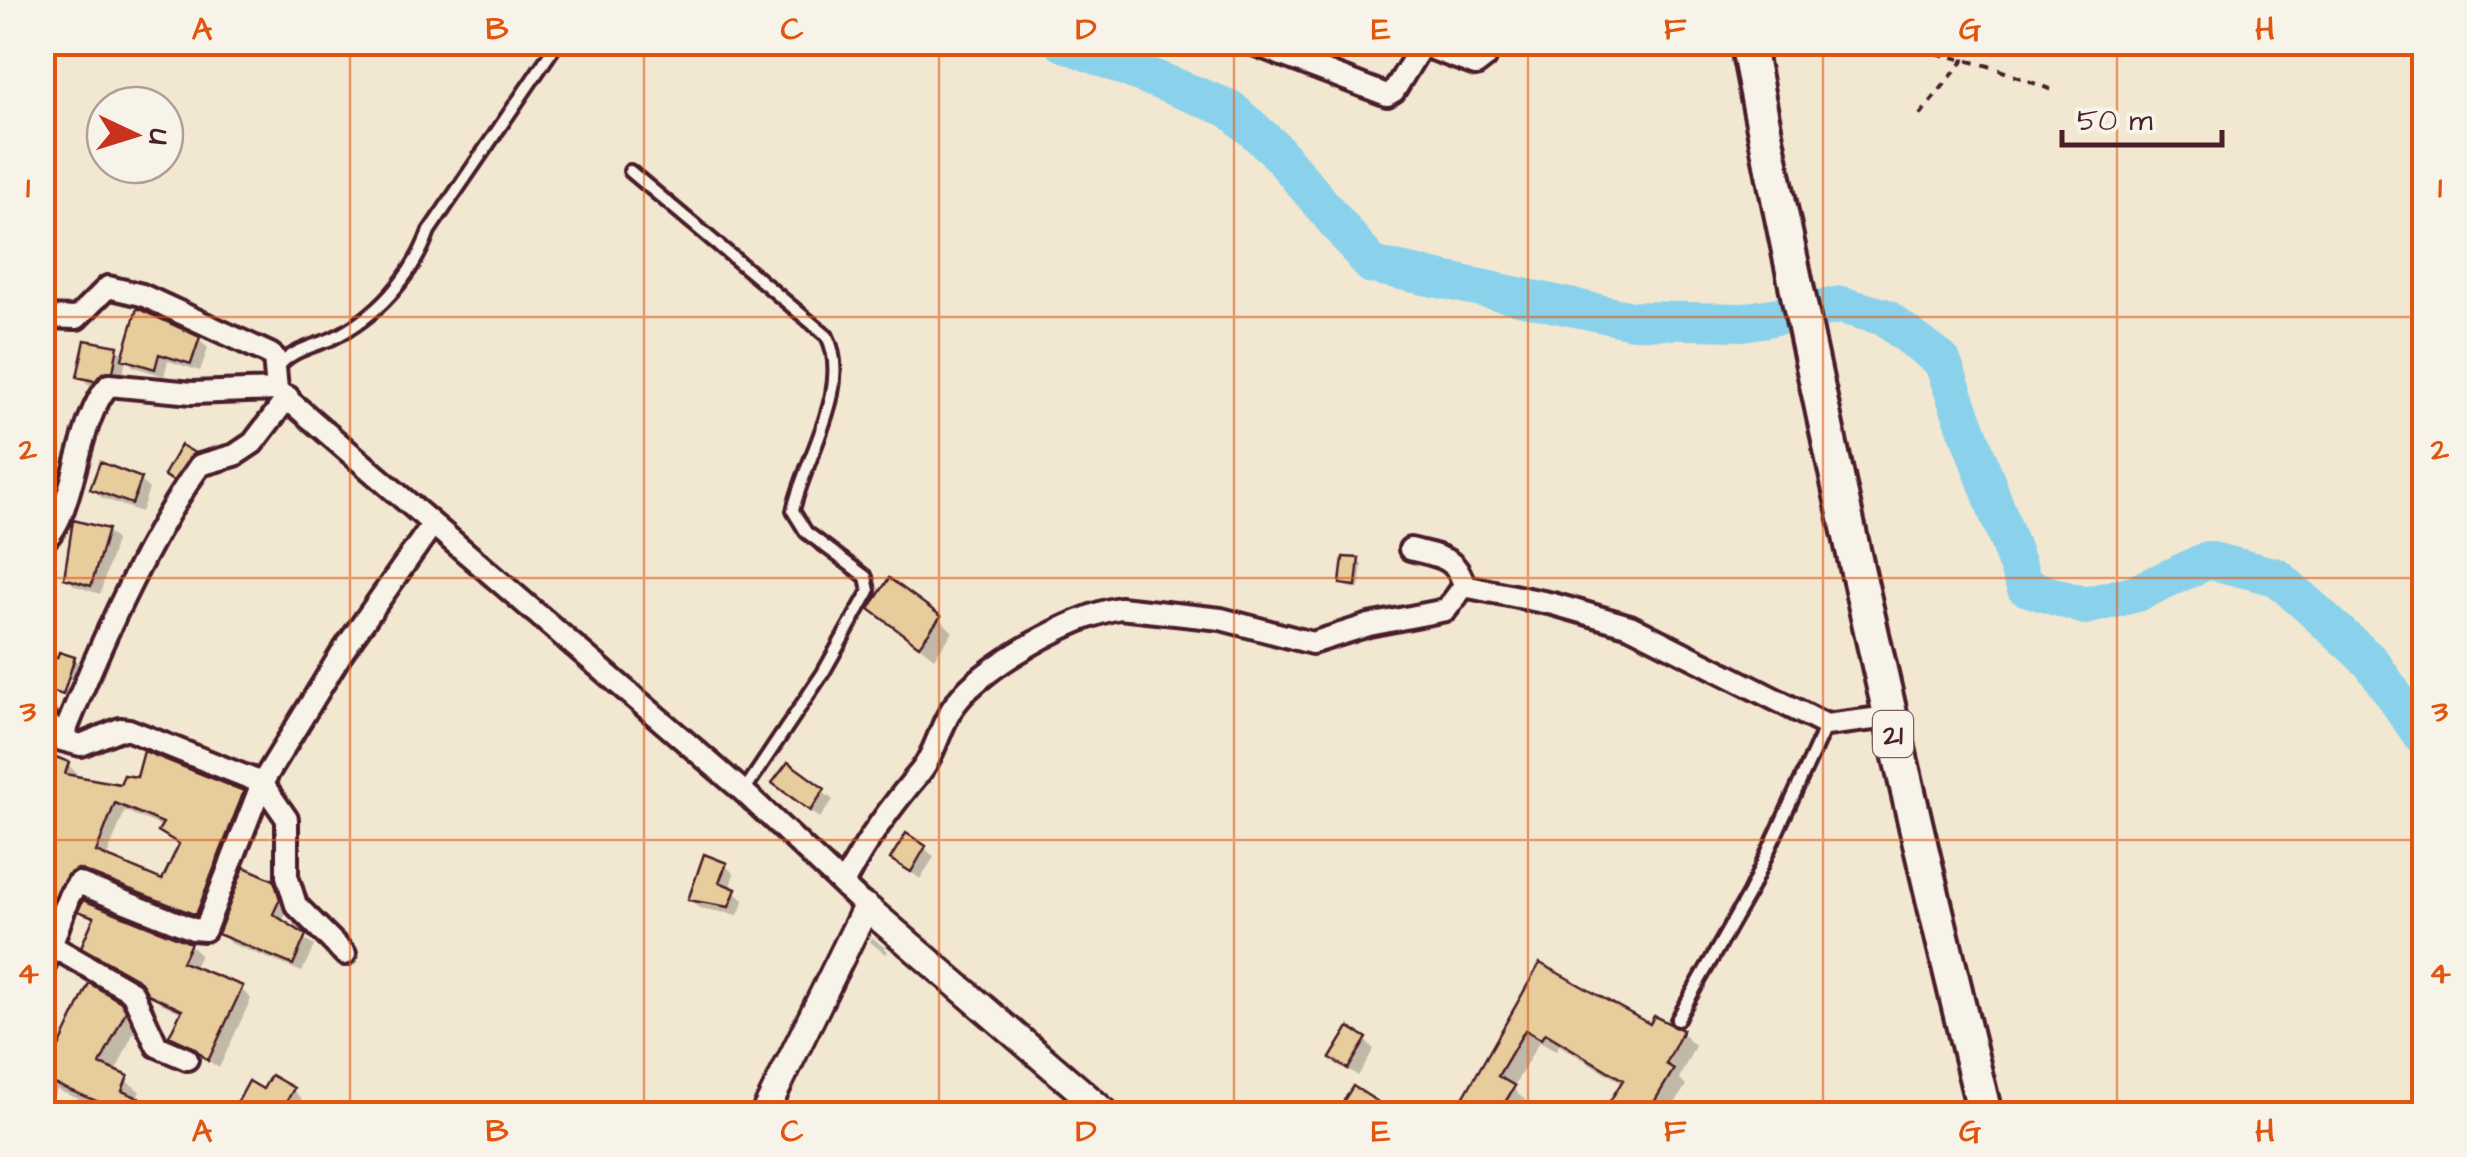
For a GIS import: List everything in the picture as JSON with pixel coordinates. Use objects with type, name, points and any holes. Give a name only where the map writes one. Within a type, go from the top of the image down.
[{"type":"highway","name":"21","points":[[1748,42],[1795,287],[1888,718],[1985,1114]]},
{"type":"street","points":[[1248,42],[1387,95],[1394,91],[1422,44],[1476,65],[1484,58],[1484,42]]},
{"type":"street","points":[[42,317],[77,318],[110,287],[142,295],[270,354],[281,386],[432,525],[744,792],[1094,1111]]},
{"type":"street","points":[[42,542],[57,523],[85,430],[108,385],[192,392],[281,386]]},
{"type":"street","points":[[62,740],[88,677],[179,494],[200,464],[235,455],[253,443],[281,386]]},
{"type":"street","points":[[42,972],[72,888],[83,882],[193,929],[206,930],[262,783],[342,654],[432,525]]},
{"type":"street","points":[[843,884],[876,823],[930,757],[954,705],[970,686],[1038,642],[1104,611],[1120,608],[1221,619],[1312,643],[1369,625],[1446,610],[1464,586],[1460,568],[1451,560],[1410,549]]},
{"type":"street","points":[[1464,586],[1553,604],[1630,626],[1826,725],[1888,718]]},
{"type":"street","points":[[42,716],[62,740],[81,746],[120,728],[262,783],[287,820],[288,876],[296,905],[346,954]]},
{"type":"street","points":[[764,1114],[866,906]]},
{"type":"street","points":[[52,946],[132,992],[156,1046],[187,1059]]},
{"type":"lane","points":[[281,386],[289,356],[348,329],[400,284],[422,257],[429,231],[558,42]]},
{"type":"lane","points":[[630,171],[826,336],[833,349],[834,381],[793,511],[806,532],[866,577],[869,591],[823,673],[744,792]]},
{"type":"lane","points":[[1678,1020],[1757,877],[1826,725]]},
{"type":"path","points":[[1890,42],[1964,60],[2052,90]]},
{"type":"path","points":[[1920,116],[1964,60],[1967,42]]},
{"type":"building","points":[[137,308],[200,337],[191,364],[159,354],[155,369],[122,359]]},
{"type":"building","points":[[85,340],[118,346],[113,372],[102,373],[95,381],[77,377]]},
{"type":"building","points":[[181,445],[195,453],[173,481],[164,475]]},
{"type":"building","points":[[100,462],[142,478],[132,504],[90,489]]},
{"type":"building","points":[[73,520],[108,529],[91,586],[64,578]]},
{"type":"building","points":[[1343,557],[1359,558],[1356,586],[1340,584]]},
{"type":"building","points":[[889,578],[941,616],[919,646],[869,609]]},
{"type":"building","points":[[59,652],[75,657],[63,695],[42,688],[50,656],[57,658]]},
{"type":"building","points":[[144,751],[244,791],[196,915],[78,869],[67,875],[53,900],[42,896],[42,752],[69,762],[65,774],[120,784],[124,775],[137,777]],"holes":[[[115,803],[163,823],[158,831],[179,844],[162,880],[96,852]]]},
{"type":"building","points":[[788,762],[825,789],[810,811],[772,783]]},
{"type":"building","points":[[906,833],[926,846],[911,872],[890,859]]},
{"type":"building","points":[[704,854],[727,863],[719,882],[736,889],[729,907],[688,900]]},
{"type":"building","points":[[244,867],[274,880],[280,899],[273,914],[306,935],[293,965],[218,934]]},
{"type":"building","points":[[83,900],[191,943],[182,962],[243,986],[208,1061],[193,1047],[169,1036],[182,1010],[148,994],[139,980],[81,947],[94,917],[78,911]]},
{"type":"building","points":[[1540,963],[1650,1024],[1654,1016],[1683,1030],[1666,1064],[1674,1069],[1647,1114],[1602,1114],[1623,1080],[1545,1033],[1541,1039],[1525,1030],[1498,1076],[1515,1086],[1498,1114],[1454,1114]]},
{"type":"building","points":[[89,983],[121,1002],[126,1011],[100,1064],[128,1076],[122,1091],[177,1114],[128,1114],[42,1079],[42,1040],[59,1047]]},
{"type":"building","points":[[1349,1027],[1367,1038],[1348,1069],[1330,1058]]},
{"type":"building","points":[[271,1075],[294,1088],[280,1114],[253,1114],[236,1105],[249,1081],[263,1089]]},
{"type":"building","points":[[1353,1086],[1397,1114],[1335,1114]]},
{"type":"waterway","points":[[1062,42],[1230,109],[1275,149],[1372,265],[1632,320],[1743,322],[1841,305],[1884,317],[1942,361],[2025,587],[2085,606],[2137,593],[2208,560],[2277,577],[2371,662],[2424,739]]}]
